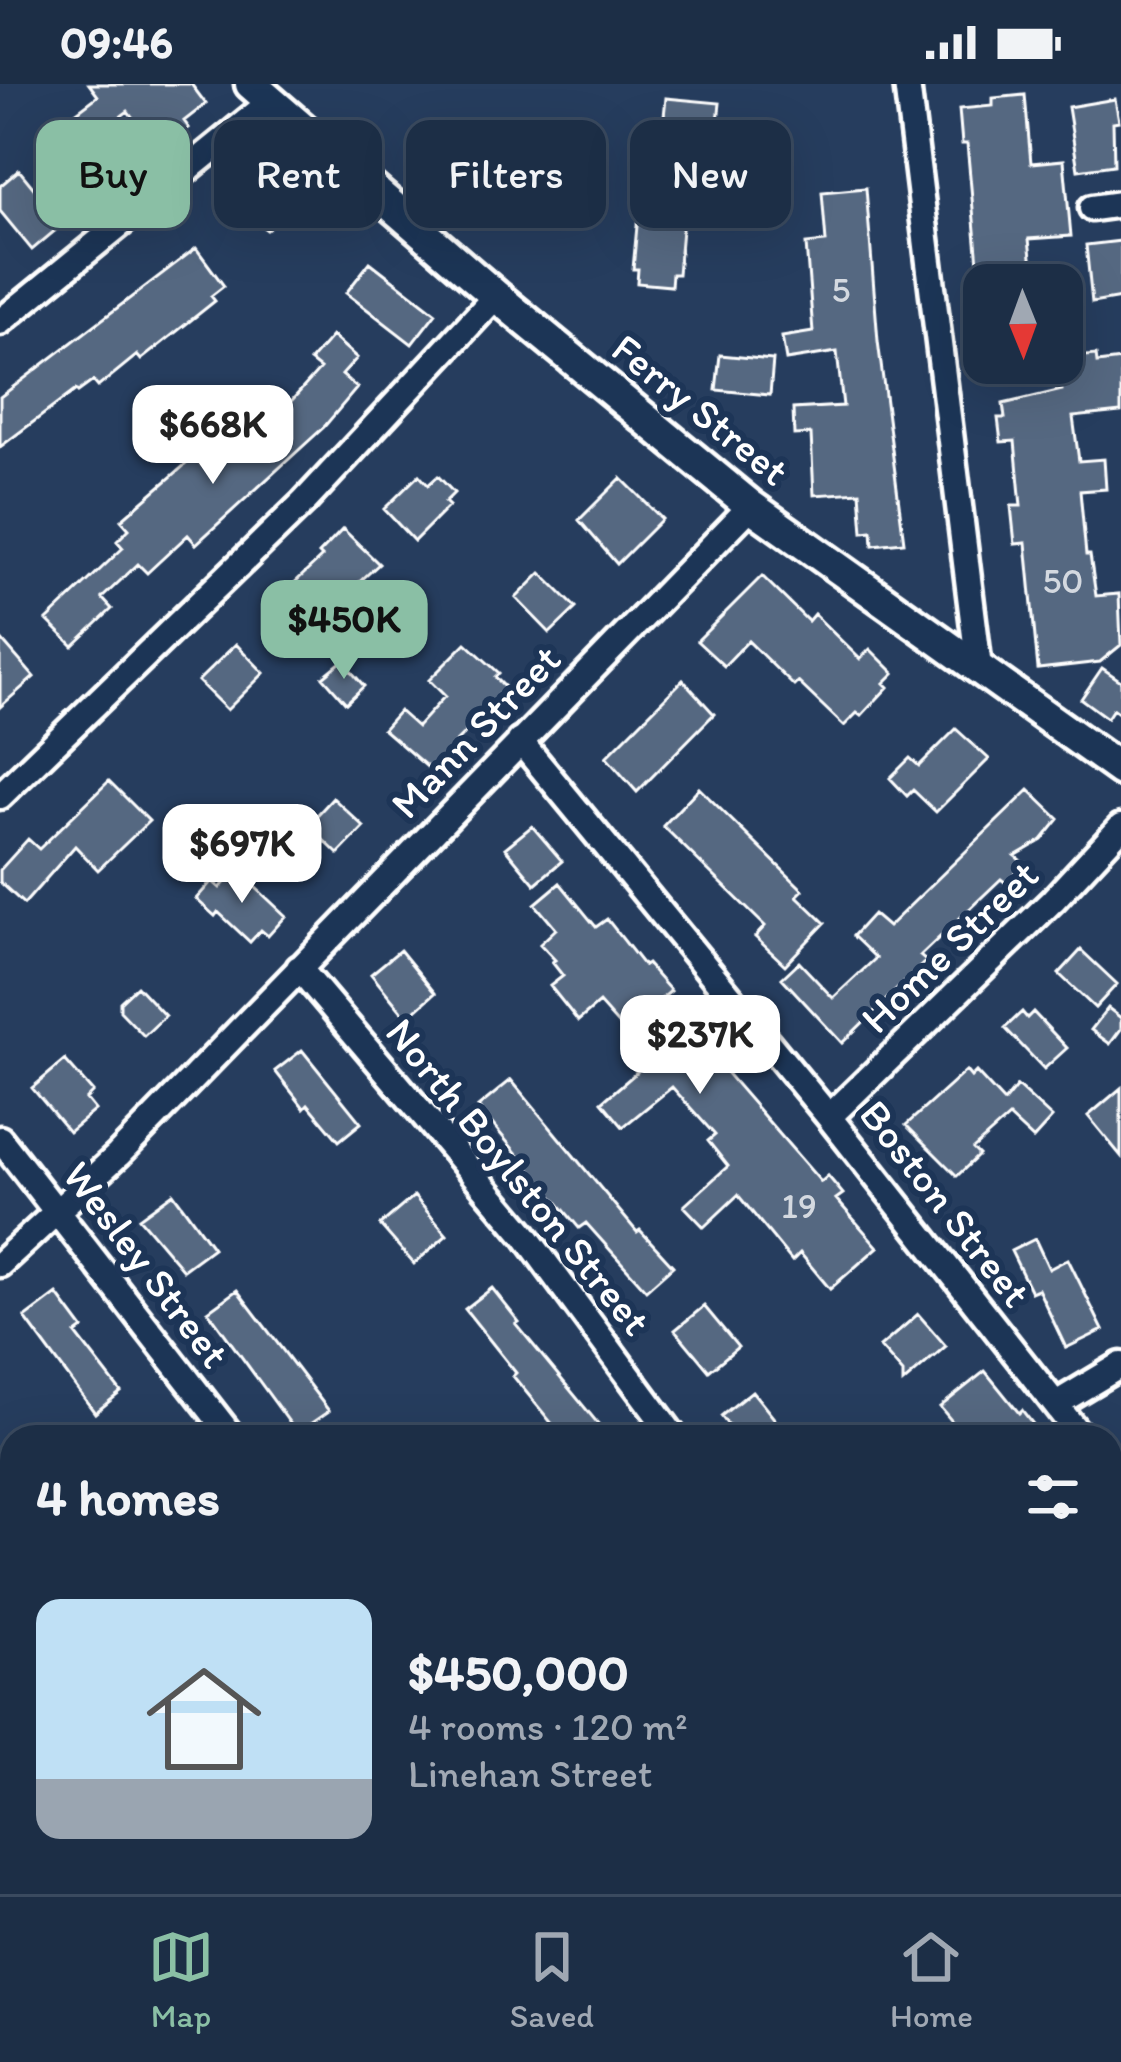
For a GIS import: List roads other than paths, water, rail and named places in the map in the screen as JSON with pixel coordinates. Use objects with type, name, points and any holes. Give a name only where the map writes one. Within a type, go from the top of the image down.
[{"type":"street","points":[[907,84],[979,668]]},
{"type":"street","points":[[0,322],[260,93]]},
{"type":"street","name":"Ferry Street","points":[[260,93],[751,506],[1121,770]]},
{"type":"street","points":[[1091,208],[1121,205]]},
{"type":"street","points":[[0,796],[303,503],[496,296]]},
{"type":"street","name":"Mann Street","points":[[0,1264],[58,1213],[751,506]]},
{"type":"street","name":"Boston Street","points":[[520,741],[1072,1425]]},
{"type":"street","name":"Home Street","points":[[829,1118],[1053,900],[1121,827]]},
{"type":"street","name":"North Boylston Street","points":[[299,968],[525,1235],[665,1425]]},
{"type":"street","name":"Wesley Street","points":[[0,1139],[223,1425]]},
{"type":"street","points":[[1056,1405],[1121,1365]]}]
